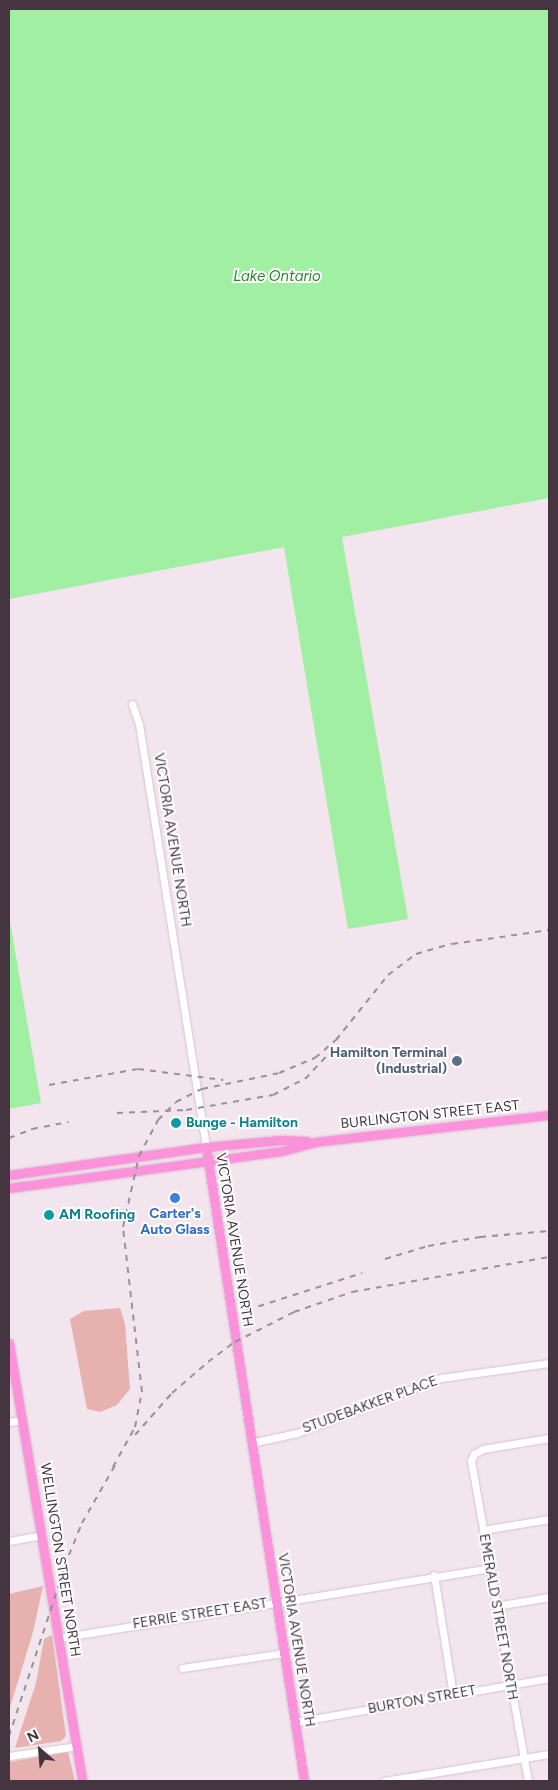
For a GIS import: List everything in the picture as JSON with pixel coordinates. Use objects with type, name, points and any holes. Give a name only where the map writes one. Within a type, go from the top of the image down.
[{"type":"main road","name":"BURLINGTON STREET EAST","points":[[9,1188],[282,1151],[315,1142],[549,1115]]},
{"type":"main road","name":"BURLINGTON STREET EAST","points":[[9,1175],[206,1147],[281,1140],[315,1142]]},
{"type":"main road","name":"VICTORIA AVENUE NORTH","points":[[206,1147],[304,1781]]},
{"type":"main road","name":"WELLINGTON STREET NORTH","points":[[9,1343],[82,1781]]},
{"type":"street","name":"VICTORIA AVENUE NORTH","points":[[132,704],[139,724],[206,1147]]},
{"type":"street","name":"STUDEBAKKER PLACE","points":[[251,1443],[297,1433],[441,1378],[549,1363]]},
{"type":"street","points":[[9,1422],[22,1420]]},
{"type":"street","name":"EMERALD STREET NORTH","points":[[528,1781],[471,1461],[474,1454],[483,1448],[549,1438]]},
{"type":"street","points":[[482,1530],[549,1519]]},
{"type":"street","points":[[9,1541],[42,1535]]},
{"type":"street","name":"FERRIE STREET EAST","points":[[59,1638],[489,1568]]},
{"type":"street","points":[[434,1576],[453,1695]]},
{"type":"street","points":[[496,1606],[549,1597]]},
{"type":"street","points":[[182,1668],[283,1653]]},
{"type":"street","name":"BURTON STREET","points":[[295,1722],[549,1678]]},
{"type":"street","points":[[9,1756],[77,1746]]},
{"type":"street","points":[[384,1781],[549,1754]]},
{"type":"shaded area","points":[[120,1308],[125,1324],[130,1389],[117,1405],[100,1412],[87,1409],[70,1319],[84,1311]]},
{"type":"shaded area","points":[[43,1586],[33,1632],[9,1711],[9,1594]]},
{"type":"shaded area","points":[[52,1635],[66,1736],[61,1741],[15,1748],[36,1683],[44,1639]]},
{"type":"shaded area","points":[[68,1752],[75,1781],[9,1781],[9,1762]]},
{"type":"water","name":"Lake Ontario","points":[[9,9],[549,9],[549,498],[342,537],[408,919],[348,929],[284,547],[9,599]]},
{"type":"water","points":[[9,915],[41,1103],[9,1109]]},
{"type":"railway","points":[[113,1467],[135,1427],[142,1392],[123,1227],[139,1156],[158,1120],[176,1102],[202,1089],[279,1073],[315,1058],[336,1040],[388,975],[416,954],[452,944],[549,930]]},
{"type":"railway","points":[[117,1113],[186,1110],[273,1095],[305,1079],[335,1047]]},
{"type":"railway","points":[[49,1085],[138,1069],[223,1080]]},
{"type":"railway","points":[[9,1138],[32,1129],[68,1122]]},
{"type":"railway","points":[[385,1259],[428,1246],[480,1237],[549,1231]]},
{"type":"railway","points":[[135,1435],[172,1393],[208,1362],[235,1342],[294,1312],[352,1292],[549,1257]]},
{"type":"railway","points":[[247,1310],[362,1273]]},
{"type":"railway","points":[[9,1736],[69,1555],[82,1523],[117,1462]]},
{"type":"place","name":"Hamilton Terminal (Industrial)","points":[[457,1061]]},
{"type":"place","name":"Bunge - Hamilton","points":[[176,1123]]},
{"type":"place","name":"Carter's Auto Glass","points":[[175,1198]]},
{"type":"place","name":"AM Roofing","points":[[49,1215]]}]
